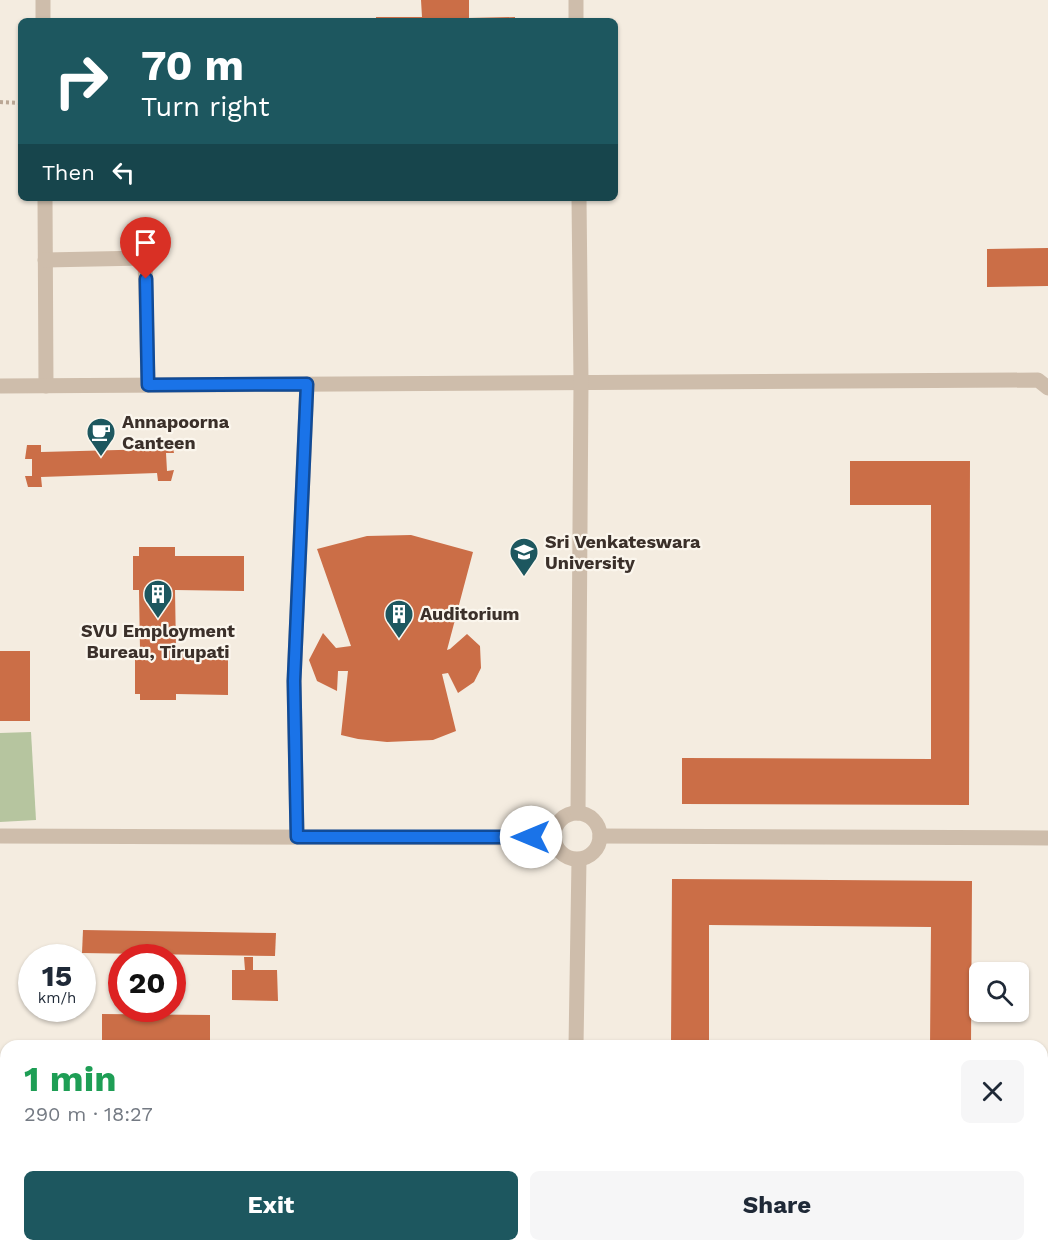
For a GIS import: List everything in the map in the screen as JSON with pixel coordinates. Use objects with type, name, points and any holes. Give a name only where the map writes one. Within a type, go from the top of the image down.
[{"type":"lane","points":[[42,0],[43,18]]},
{"type":"lane","points":[[576,0],[576,18]]},
{"type":"lane","points":[[45,201],[46,386]]},
{"type":"lane","points":[[578,813],[581,382],[579,201]]},
{"type":"lane","points":[[45,260],[145,258],[148,385]]},
{"type":"lane","points":[[0,386],[1038,380],[1048,388]]},
{"type":"lane","points":[[297,837],[294,681],[307,384]]},
{"type":"lane","points":[[578,813],[588,815],[600,830],[597,849],[579,860],[563,855],[556,847],[554,837],[555,828],[561,820],[569,814],[578,813]]},
{"type":"lane","points":[[0,836],[554,837]]},
{"type":"lane","points":[[600,836],[1048,838]]},
{"type":"lane","points":[[576,1040],[579,860]]},
{"type":"path","points":[[0,102],[18,103]]},
{"type":"green space","points":[[31,732],[36,820],[0,822],[0,733]]},
{"type":"building","points":[[421,0],[469,0],[469,18],[376,18],[422,17]]},
{"type":"building","points":[[515,17],[515,18],[469,18]]},
{"type":"building","points":[[1048,248],[1048,286],[987,287],[987,249]]},
{"type":"building","points":[[157,439],[171,439],[174,453],[166,453],[167,471],[174,470],[171,481],[158,481],[157,473],[41,477],[42,487],[28,487],[25,476],[32,476],[32,459],[25,459],[27,445],[41,445],[41,452],[157,449]]},
{"type":"building","points":[[850,461],[970,461],[969,805],[682,804],[682,758],[931,759],[931,505],[850,505]]},
{"type":"building","name":"Auditorium","points":[[411,535],[473,552],[447,650],[467,634],[480,646],[481,668],[474,682],[458,693],[448,673],[442,674],[456,731],[433,740],[387,742],[341,735],[348,671],[338,671],[337,691],[317,681],[309,660],[323,633],[336,648],[351,646],[317,549],[367,536]]},
{"type":"building","name":"SVU Employment Bureau, Tirupati","points":[[139,547],[175,547],[175,556],[244,556],[244,591],[175,590],[176,650],[228,651],[228,695],[176,694],[176,700],[140,700],[140,694],[135,694],[135,650],[140,650],[139,590],[133,590],[133,556],[139,556]]},
{"type":"building","points":[[0,651],[30,651],[30,721],[0,721]]},
{"type":"building","points":[[672,879],[972,881],[972,962],[969,962],[971,1040],[930,1040],[931,927],[709,925],[709,1040],[671,1040]]},
{"type":"building","points":[[83,930],[276,933],[275,956],[186,955],[186,944],[108,944],[108,953],[96,953],[96,944],[82,944]]},
{"type":"building","points":[[244,957],[253,957],[253,970],[277,970],[278,1001],[232,1000],[232,970],[245,970]]},
{"type":"building","points":[[102,1014],[108,1014],[108,1022],[186,1022],[186,1015],[210,1015],[210,1040],[102,1040]]},
{"type":"place","name":"Annapoorna Canteen","points":[[101,458]]},
{"type":"place","name":"Sri Venkateswara University","points":[[524,578]]},
{"type":"place","name":"SVU Employment Bureau, Tirupati","points":[[158,620]]},
{"type":"place","name":"Auditorium","points":[[399,640]]},
{"type":"route","points":[[146,279],[148,385],[307,384],[294,681],[297,837],[531,837]]}]
